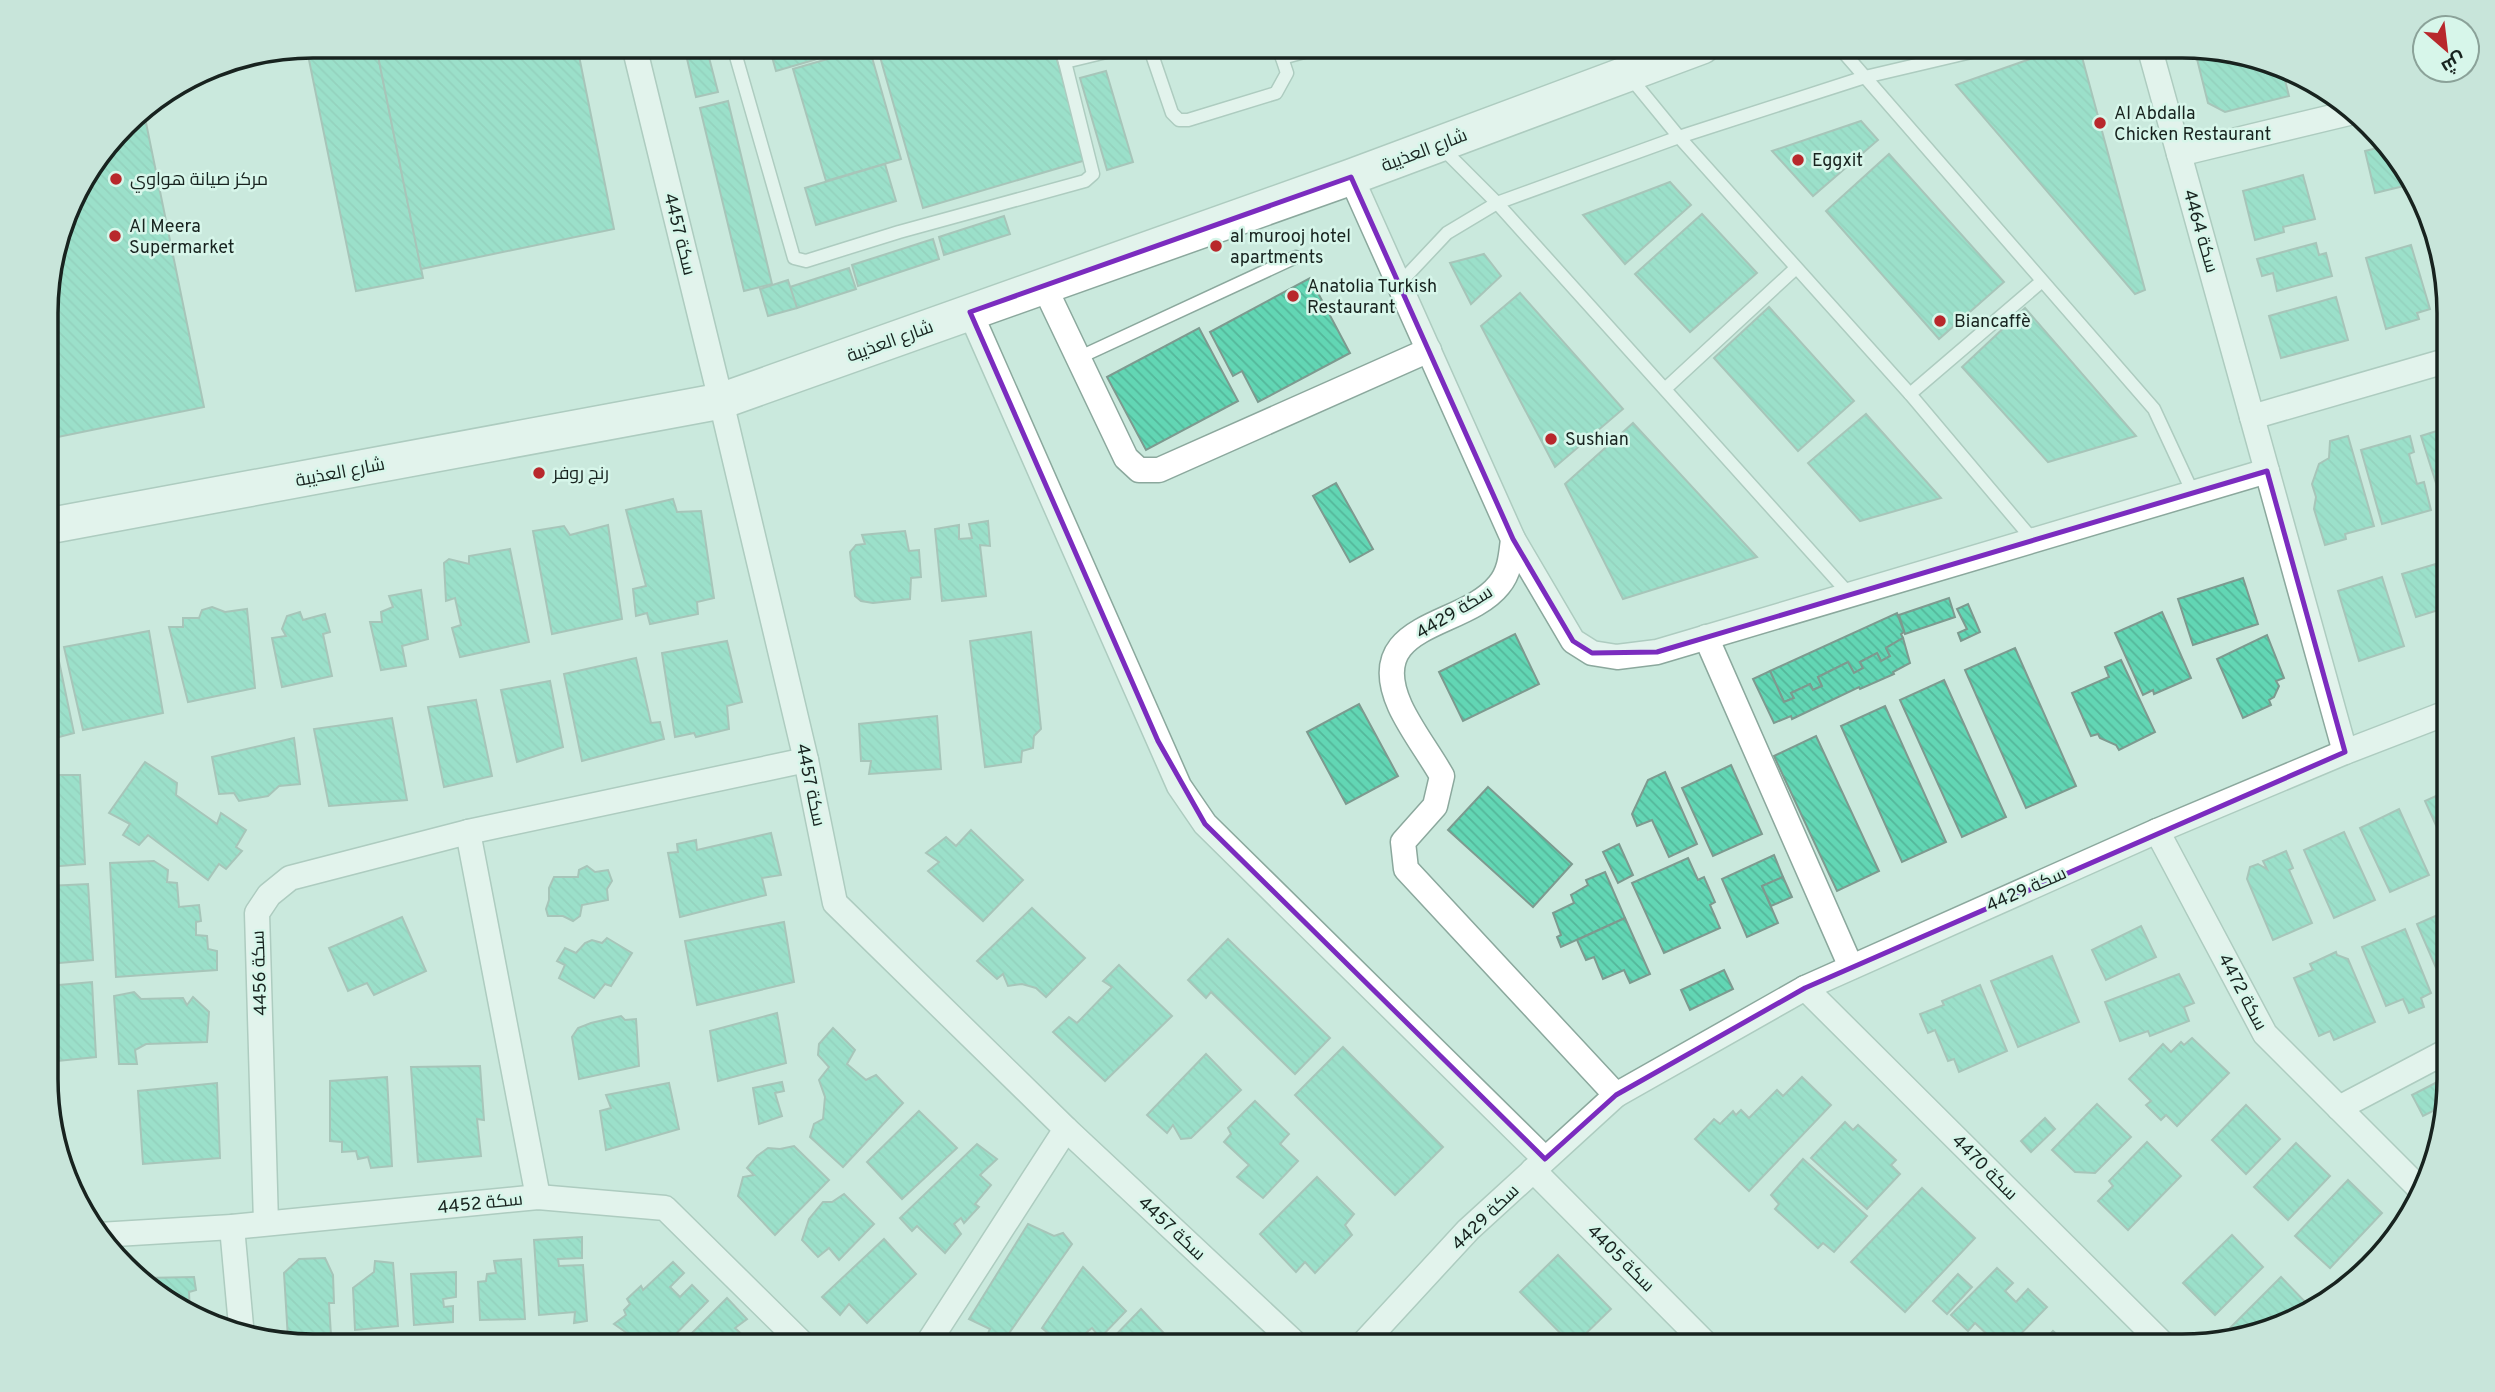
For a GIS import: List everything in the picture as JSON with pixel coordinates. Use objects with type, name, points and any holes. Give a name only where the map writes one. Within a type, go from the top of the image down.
[{"type":"street","name":"سكة 4457","points":[[637,58],[806,760],[835,903],[1066,1129],[1285,1334]]},
{"type":"street","name":"شارع العذيبة","points":[[58,524],[721,401],[1351,177],[1670,58]]},
{"type":"street","name":"سكة 4464","points":[[2152,58],[2345,752]]},
{"type":"street","points":[[2179,154],[2342,115]]},
{"type":"street","points":[[1351,177],[1513,539],[1573,641],[1592,653],[1617,657],[1657,652],[2267,471]]},
{"type":"street","points":[[1044,286],[1126,458],[1139,471],[1158,470],[1429,351]]},
{"type":"street","name":"سكة 4405","points":[[970,312],[1179,786],[1205,824],[1539,1165],[1698,1334]]},
{"type":"street","points":[[2252,417],[2437,363]]},
{"type":"street","name":"سكة 4429","points":[[1513,539],[1510,564],[1500,583],[1489,595],[1419,632],[1398,649],[1391,670],[1400,705],[1442,776],[1435,806],[1403,842],[1406,869],[1616,1095]]},
{"type":"street","points":[[1706,637],[1851,967]]},
{"type":"street","name":"سكة 4429","points":[[1372,1334],[1468,1230],[1616,1095],[1805,988],[2157,831],[2437,717]]},
{"type":"street","name":"سكة 4456","points":[[266,1223],[257,913],[269,895],[290,878],[468,832],[806,760]]},
{"type":"street","name":"سكة 4472","points":[[2157,831],[2265,1034],[2415,1184]]},
{"type":"street","points":[[468,832],[538,1197]]},
{"type":"street","name":"سكة 4470","points":[[1805,988],[2153,1334]]},
{"type":"street","points":[[2339,1108],[2437,1055]]},
{"type":"street","points":[[934,1334],[1066,1129]]},
{"type":"street","name":"سكة 4452","points":[[111,1234],[232,1227],[538,1197],[665,1208],[793,1334]]},
{"type":"street","points":[[232,1227],[241,1324]]},
{"type":"lane","points":[[736,58],[794,258],[806,261],[1085,181],[1093,174],[1064,58]]},
{"type":"lane","points":[[1065,62],[1082,58]]},
{"type":"lane","points":[[1153,58],[1172,113],[1179,120],[1188,120],[1276,93],[1287,74],[1282,58]]},
{"type":"lane","points":[[1848,58],[2154,409],[2193,493]]},
{"type":"lane","points":[[1399,284],[1447,233],[1497,203],[1679,137],[1865,77],[1946,58]]},
{"type":"lane","points":[[1627,74],[1679,137],[1910,394],[2033,540]]},
{"type":"lane","points":[[1438,144],[1497,203],[1850,595]]},
{"type":"lane","points":[[1078,358],[1296,257]]},
{"type":"lane","points":[[1665,389],[1796,268]]},
{"type":"lane","points":[[1910,394],[2041,282]]},
{"type":"highlighted area","points":[[1351,177],[1513,539],[1573,641],[1592,653],[1657,652],[2267,471],[2345,752],[1805,988],[1616,1095],[1545,1159],[1205,824],[1158,741],[970,312]]},
{"type":"building","points":[[309,58],[378,58],[423,278],[356,291]]},
{"type":"building","points":[[378,58],[579,58],[614,229],[421,269]]},
{"type":"building","points":[[687,58],[709,58],[718,92],[696,97]]},
{"type":"building","points":[[772,58],[821,58],[776,71]]},
{"type":"building","points":[[831,58],[872,58],[901,159],[826,181],[793,69]]},
{"type":"building","points":[[880,58],[1056,58],[1086,160],[923,208]]},
{"type":"building","points":[[2033,58],[2082,58],[2145,290],[2135,294],[1956,85]]},
{"type":"building","points":[[2197,58],[2248,66],[2280,77],[2285,79],[2289,96],[2225,112],[2208,103]]},
{"type":"building","points":[[1106,71],[1133,162],[1107,170],[1080,78]]},
{"type":"building","points":[[728,101],[772,284],[744,291],[700,108]]},
{"type":"building","name":"Al Meera Supermarket","points":[[146,121],[204,407],[58,437],[58,296],[66,247],[77,215],[92,185],[121,145]]},
{"type":"building","points":[[1861,121],[1878,140],[1813,196],[1772,151]]},
{"type":"building","points":[[2376,148],[2404,186],[2375,193],[2365,151]]},
{"type":"building","points":[[1889,154],[2004,282],[1939,339],[1826,211]]},
{"type":"building","points":[[885,164],[896,201],[816,225],[805,188]]},
{"type":"building","points":[[2303,175],[2315,219],[2283,227],[2284,232],[2255,240],[2243,191]]},
{"type":"building","points":[[1670,182],[1691,205],[1625,264],[1583,215]]},
{"type":"building","points":[[1702,214],[1757,273],[1690,332],[1635,274]]},
{"type":"building","points":[[1004,216],[1010,234],[944,255],[939,237]]},
{"type":"building","points":[[933,239],[939,259],[858,286],[852,265]]},
{"type":"building","points":[[2316,243],[2319,255],[2326,253],[2332,276],[2277,291],[2273,273],[2262,276],[2257,259]]},
{"type":"building","points":[[2411,245],[2430,309],[2417,313],[2419,319],[2386,329],[2366,258]]},
{"type":"building","points":[[1484,254],[1501,276],[1471,304],[1450,263]]},
{"type":"building","points":[[849,268],[856,289],[797,308],[790,287]]},
{"type":"building","points":[[1310,278],[1350,353],[1258,402],[1242,371],[1233,376],[1210,332]]},
{"type":"building","points":[[788,280],[797,308],[768,316],[760,289]]},
{"type":"building","points":[[1520,293],[1623,409],[1555,467],[1481,326]]},
{"type":"building","points":[[2336,297],[2348,340],[2281,358],[2269,316]]},
{"type":"building","points":[[1769,307],[1854,401],[1798,451],[1714,358]]},
{"type":"building","points":[[2025,308],[2136,436],[2048,462],[1962,367]]},
{"type":"building","points":[[1199,328],[1238,401],[1146,450],[1107,377]]},
{"type":"building","points":[[1866,414],[1941,498],[1860,521],[1808,463]]},
{"type":"building","points":[[1633,423],[1757,557],[1623,599],[1565,484]]},
{"type":"building","points":[[2437,431],[2437,486],[2421,436]]},
{"type":"building","points":[[2348,436],[2374,526],[2345,534],[2346,539],[2325,545],[2314,509],[2316,497],[2312,484],[2319,464],[2329,458],[2330,441]]},
{"type":"building","points":[[2410,436],[2414,452],[2409,454],[2417,484],[2424,482],[2431,510],[2382,524],[2361,450]]},
{"type":"building","points":[[1336,483],[1373,549],[1350,562],[1313,496]]},
{"type":"building","points":[[673,499],[677,512],[701,511],[714,598],[697,602],[698,614],[650,624],[647,613],[636,616],[633,589],[646,586],[626,510]]},
{"type":"building","points":[[988,521],[990,546],[980,545],[986,596],[942,601],[935,529],[959,525],[959,539],[972,538],[969,524]]},
{"type":"building","points":[[608,525],[622,619],[552,634],[533,531],[564,526],[570,535]]},
{"type":"building","points":[[905,531],[909,551],[919,550],[921,577],[911,578],[910,599],[873,603],[861,601],[855,596],[850,552],[856,545],[865,544],[862,535]]},
{"type":"building","points":[[510,549],[529,642],[460,657],[452,628],[461,625],[455,598],[446,601],[444,563],[449,559],[469,564],[469,556]]},
{"type":"building","points":[[2437,564],[2437,610],[2416,617],[2402,574]]},
{"type":"building","points":[[2382,577],[2404,646],[2359,661],[2338,591]]},
{"type":"building","points":[[2243,578],[2258,624],[2193,645],[2178,599]]},
{"type":"building","points":[[421,590],[428,639],[402,646],[406,666],[381,670],[370,622],[382,622],[381,612],[393,607],[389,596]]},
{"type":"building","points":[[1949,598],[1955,617],[1905,634],[1899,615]]},
{"type":"building","points":[[1968,604],[1980,632],[1961,641],[1958,633],[1967,629],[1957,609]]},
{"type":"building","points":[[212,607],[225,612],[247,609],[255,688],[188,702],[169,627],[183,627],[183,618],[199,618],[202,610]]},
{"type":"building","points":[[300,612],[303,620],[325,614],[330,632],[323,634],[332,676],[282,687],[272,638],[286,636],[282,629],[287,616]]},
{"type":"building","points":[[2162,612],[2191,678],[2154,694],[2153,690],[2143,695],[2115,633]]},
{"type":"building","points":[[1897,613],[1904,632],[1901,634],[1903,638],[1886,648],[1890,656],[1881,661],[1877,653],[1860,662],[1863,668],[1854,673],[1848,662],[1818,677],[1822,686],[1813,690],[1810,684],[1791,693],[1794,698],[1784,702],[1770,671]]},
{"type":"building","points":[[149,631],[163,713],[83,730],[64,647]]},
{"type":"building","points":[[1031,632],[1041,729],[1034,736],[1033,748],[1022,751],[1021,762],[985,767],[970,641]]},
{"type":"building","points":[[1515,634],[1539,684],[1463,721],[1439,672]]},
{"type":"building","points":[[2267,635],[2284,678],[2276,681],[2279,686],[2274,697],[2269,700],[2271,705],[2243,718],[2217,659]]},
{"type":"building","points":[[1903,638],[1910,663],[1893,672],[1894,674],[1860,689],[1859,687],[1792,719],[1791,716],[1774,723],[1753,679],[1770,671],[1784,702],[1794,698],[1791,693],[1810,684],[1813,690],[1822,686],[1818,677],[1848,662],[1854,673],[1863,668],[1860,662],[1877,653],[1881,661],[1890,656],[1886,648]]},
{"type":"building","points":[[727,641],[742,702],[727,706],[729,729],[696,737],[694,733],[675,737],[662,653]]},
{"type":"building","points":[[2015,648],[2076,786],[2026,808],[1965,670]]},
{"type":"building","points":[[58,657],[74,733],[58,737]]},
{"type":"building","points":[[636,658],[651,723],[660,722],[664,739],[582,761],[564,674]]},
{"type":"building","points":[[2121,660],[2155,732],[2119,750],[2116,745],[2100,738],[2098,734],[2091,736],[2072,693],[2109,677],[2105,667]]},
{"type":"building","points":[[1944,680],[2006,817],[1962,837],[1900,700]]},
{"type":"building","points":[[550,681],[563,747],[517,762],[501,690]]},
{"type":"building","points":[[476,700],[492,776],[444,787],[428,707]]},
{"type":"building","points":[[1359,704],[1398,776],[1346,804],[1307,732]]},
{"type":"building","points":[[1885,706],[1946,842],[1902,862],[1841,726]]},
{"type":"building","points":[[937,716],[941,769],[869,774],[871,761],[861,761],[859,724]]},
{"type":"building","points":[[392,718],[407,800],[329,806],[314,729]]},
{"type":"building","points":[[1816,736],[1879,871],[1837,891],[1774,756]]},
{"type":"building","points":[[294,738],[300,784],[279,786],[268,796],[239,801],[234,793],[219,794],[212,757]]},
{"type":"building","points":[[145,762],[177,783],[176,795],[217,824],[221,813],[246,830],[236,847],[242,851],[226,869],[219,864],[208,880],[148,835],[139,845],[123,835],[130,824],[109,813]]},
{"type":"building","points":[[1731,765],[1762,834],[1713,856],[1682,788]]},
{"type":"building","points":[[1665,772],[1697,844],[1669,857],[1652,820],[1637,826],[1632,814],[1648,780]]},
{"type":"building","points":[[58,775],[80,775],[85,864],[58,866]]},
{"type":"building","points":[[1488,787],[1572,864],[1533,907],[1448,830]]},
{"type":"building","points":[[2437,796],[2437,828],[2425,801]]},
{"type":"building","points":[[2399,809],[2429,875],[2390,892],[2360,828]]},
{"type":"building","points":[[971,830],[1023,880],[983,921],[928,871],[939,862],[926,853],[946,837],[956,846]]},
{"type":"building","points":[[2344,832],[2375,900],[2334,918],[2304,850]]},
{"type":"building","points":[[771,833],[781,875],[762,878],[766,895],[680,917],[668,853],[678,852],[677,844],[696,840],[697,850]]},
{"type":"building","points":[[1619,844],[1633,875],[1618,883],[1603,852]]},
{"type":"building","points":[[2286,851],[2293,868],[2289,870],[2312,923],[2273,940],[2247,879],[2250,867],[2258,864],[2267,869],[2263,861]]},
{"type":"building","points":[[1774,855],[1783,877],[1762,886],[1778,923],[1747,937],[1722,879]]},
{"type":"building","points":[[1688,858],[1698,880],[1704,877],[1715,902],[1710,905],[1720,928],[1664,953],[1632,883]]},
{"type":"building","points":[[154,861],[168,870],[167,882],[177,883],[179,907],[199,905],[201,921],[196,922],[196,935],[207,936],[208,949],[217,951],[217,970],[116,977],[110,863]]},
{"type":"building","points":[[587,866],[595,872],[608,870],[612,881],[607,889],[608,900],[582,905],[580,916],[573,921],[563,916],[548,916],[546,909],[549,888],[554,877],[578,877],[579,870]]},
{"type":"building","points":[[1605,872],[1625,918],[1561,947],[1557,937],[1561,935],[1553,913],[1574,903],[1571,895],[1588,885],[1586,880]]},
{"type":"building","points":[[1783,877],[1792,897],[1771,906],[1762,886]]},
{"type":"building","points":[[88,884],[93,960],[58,963],[58,886]]},
{"type":"building","points":[[1032,908],[1085,958],[1046,997],[1036,988],[1022,984],[1008,986],[1003,974],[997,979],[977,961]]},
{"type":"building","points":[[2437,915],[2437,970],[2417,924]]},
{"type":"building","points":[[402,917],[426,971],[374,995],[367,983],[348,991],[329,948]]},
{"type":"building","points":[[1625,918],[1650,974],[1630,983],[1624,970],[1603,979],[1594,957],[1586,960],[1577,940]]},
{"type":"building","points":[[784,922],[794,982],[697,1005],[685,941]]},
{"type":"building","points":[[2141,926],[2156,957],[2106,980],[2092,950]]},
{"type":"building","points":[[2405,929],[2431,993],[2421,998],[2424,1007],[2409,1013],[2403,999],[2386,1006],[2362,947]]},
{"type":"building","points":[[607,938],[632,953],[611,986],[605,984],[594,998],[559,978],[565,965],[557,961],[565,948],[576,953],[585,943],[592,940],[602,943]]},
{"type":"building","points":[[1228,939],[1330,1038],[1295,1074],[1211,992],[1206,998],[1188,980]]},
{"type":"building","points":[[2336,952],[2348,959],[2375,1022],[2334,1040],[2330,1031],[2319,1036],[2294,978],[2313,970],[2310,964]]},
{"type":"building","points":[[2052,956],[2079,1022],[2018,1047],[1991,981]]},
{"type":"building","points":[[1119,965],[1172,1016],[1105,1081],[1053,1032],[1069,1017],[1077,1023],[1112,987],[1103,981]]},
{"type":"building","points":[[1724,970],[1733,989],[1690,1010],[1681,990]]},
{"type":"building","points":[[2179,974],[2194,1003],[2184,1007],[2189,1021],[2150,1036],[2148,1031],[2120,1041],[2105,1002]]},
{"type":"building","points":[[92,982],[96,1057],[58,1061],[58,985]]},
{"type":"building","points":[[1980,985],[2007,1051],[1959,1072],[1954,1059],[1948,1061],[1935,1030],[1928,1033],[1920,1014],[1944,1005],[1942,1001]]},
{"type":"building","points":[[134,992],[141,999],[183,998],[187,1005],[193,997],[209,1012],[207,1042],[146,1044],[135,1050],[137,1064],[119,1064],[114,996]]},
{"type":"building","points":[[777,1013],[786,1063],[718,1081],[710,1031]]},
{"type":"building","points":[[621,1016],[625,1020],[636,1019],[639,1066],[579,1079],[572,1037],[578,1028]]},
{"type":"building","points":[[833,1028],[855,1050],[847,1064],[866,1080],[876,1075],[903,1103],[843,1167],[810,1137],[814,1124],[823,1119],[825,1097],[819,1080],[829,1067],[818,1055],[819,1044]]},
{"type":"building","points":[[2192,1038],[2229,1073],[2177,1126],[2166,1115],[2161,1120],[2146,1105],[2151,1101],[2129,1079],[2163,1044],[2171,1052],[2181,1042],[2184,1045]]},
{"type":"building","points":[[1343,1047],[1443,1147],[1395,1195],[1295,1095]]},
{"type":"building","points":[[1206,1054],[1241,1090],[1191,1138],[1181,1139],[1173,1125],[1167,1133],[1147,1115]]},
{"type":"building","points":[[480,1066],[484,1120],[477,1119],[481,1156],[418,1162],[411,1067]]},
{"type":"building","points":[[387,1077],[392,1166],[371,1168],[368,1157],[358,1159],[356,1151],[342,1152],[342,1142],[330,1141],[330,1081]]},
{"type":"building","points":[[1802,1077],[1831,1105],[1749,1191],[1695,1139],[1714,1119],[1720,1124],[1733,1111],[1736,1115],[1741,1110],[1749,1118],[1777,1090],[1783,1096]]},
{"type":"building","points":[[782,1082],[784,1091],[775,1093],[782,1116],[759,1124],[753,1088]]},
{"type":"building","points":[[2437,1082],[2435,1110],[2423,1116],[2412,1095]]},
{"type":"building","points":[[217,1083],[220,1158],[143,1164],[138,1091]]},
{"type":"building","points":[[669,1083],[679,1129],[606,1150],[600,1111],[611,1108],[606,1095]]},
{"type":"building","points":[[1255,1101],[1289,1134],[1280,1144],[1298,1161],[1263,1198],[1237,1177],[1249,1165],[1224,1142],[1231,1134],[1228,1128]]},
{"type":"building","points":[[2097,1104],[2131,1137],[2095,1173],[2075,1172],[2052,1150]]},
{"type":"building","points":[[2246,1105],[2280,1139],[2246,1174],[2212,1140]]},
{"type":"building","points":[[919,1111],[957,1148],[902,1199],[867,1162]]},
{"type":"building","points":[[2045,1118],[2055,1129],[2031,1152],[2021,1141]]},
{"type":"building","points":[[1845,1122],[1853,1130],[1858,1125],[1896,1160],[1891,1165],[1900,1174],[1867,1209],[1811,1158]]},
{"type":"building","points":[[2147,1142],[2181,1176],[2128,1230],[2098,1201],[2113,1186],[2109,1181]]},
{"type":"building","points":[[2296,1143],[2330,1176],[2288,1220],[2254,1187]]},
{"type":"building","points":[[977,1144],[997,1159],[980,1175],[991,1185],[975,1204],[979,1207],[964,1223],[961,1218],[954,1224],[961,1234],[945,1253],[917,1226],[912,1231],[900,1218]]},
{"type":"building","points":[[794,1146],[829,1180],[775,1235],[738,1196],[743,1177],[754,1175],[747,1168],[757,1156],[768,1148]]},
{"type":"building","points":[[1803,1159],[1867,1216],[1834,1252],[1823,1243],[1818,1248],[1775,1209],[1779,1204],[1771,1195]]},
{"type":"building","points":[[1317,1177],[1354,1214],[1345,1225],[1352,1235],[1315,1273],[1305,1262],[1296,1272],[1260,1234]]},
{"type":"building","points":[[2348,1180],[2382,1213],[2330,1268],[2295,1236]]},
{"type":"building","points":[[1922,1188],[1975,1238],[1905,1312],[1851,1262]]},
{"type":"building","points":[[844,1194],[874,1224],[839,1260],[829,1248],[818,1257],[802,1240],[809,1219],[823,1202],[832,1202]]},
{"type":"building","points":[[1028,1224],[1054,1236],[1063,1233],[1072,1244],[1008,1334],[988,1334],[990,1329],[969,1319]]},
{"type":"building","points":[[2232,1235],[2263,1267],[2215,1315],[2183,1283]]},
{"type":"building","points":[[582,1237],[582,1258],[558,1259],[559,1266],[583,1265],[587,1321],[574,1323],[575,1312],[539,1315],[534,1240]]},
{"type":"building","points":[[884,1239],[916,1274],[867,1323],[849,1304],[840,1315],[822,1297]]},
{"type":"building","points":[[1558,1255],[1611,1309],[1585,1334],[1561,1334],[1520,1292]]},
{"type":"building","points":[[325,1258],[333,1275],[334,1303],[329,1303],[331,1334],[288,1333],[284,1273],[299,1259]]},
{"type":"building","points":[[521,1259],[525,1319],[480,1320],[478,1282],[486,1281],[487,1274],[496,1273],[494,1261]]},
{"type":"building","points":[[375,1261],[393,1263],[398,1326],[355,1330],[353,1288],[374,1272]]},
{"type":"building","points":[[673,1262],[684,1273],[670,1287],[680,1297],[692,1285],[708,1301],[676,1334],[628,1334],[614,1324],[626,1315],[624,1310],[630,1304],[627,1299],[641,1286],[643,1290]]},
{"type":"building","points":[[1083,1267],[1126,1311],[1104,1334],[1097,1334],[1092,1328],[1085,1334],[1049,1334],[1042,1328]]},
{"type":"building","points":[[1997,1268],[2013,1283],[2005,1291],[2016,1302],[2028,1289],[2047,1307],[2021,1334],[1987,1334],[1975,1323],[1968,1331],[1951,1315]]},
{"type":"building","points":[[456,1272],[456,1297],[443,1299],[444,1307],[453,1306],[453,1322],[414,1325],[411,1274]]},
{"type":"building","points":[[1958,1274],[1972,1287],[1947,1314],[1933,1301]]},
{"type":"building","points":[[194,1277],[196,1290],[189,1292],[189,1302],[154,1278]]},
{"type":"building","points":[[2281,1277],[2306,1302],[2264,1321],[2228,1330]]},
{"type":"building","points":[[727,1298],[747,1319],[735,1328],[741,1334],[691,1334]]},
{"type":"building","points":[[1141,1309],[1165,1334],[1117,1334]]},
{"type":"place","name":"Al Abdalla Chicken Restaurant","points":[[2100,123]]},
{"type":"place","name":"Eggxit","points":[[1798,160]]},
{"type":"place","name":"مركز صيانة هواوي","points":[[116,179]]},
{"type":"place","name":"Al Meera Supermarket","points":[[115,236]]},
{"type":"place","name":"al murooj hotel apartments","points":[[1216,246]]},
{"type":"place","name":"Anatolia Turkish Restaurant","points":[[1293,296]]},
{"type":"place","name":"Biancaffè","points":[[1940,321]]},
{"type":"place","name":"Sushian","points":[[1551,439]]},
{"type":"place","name":"رنج روفر","points":[[539,473]]}]
